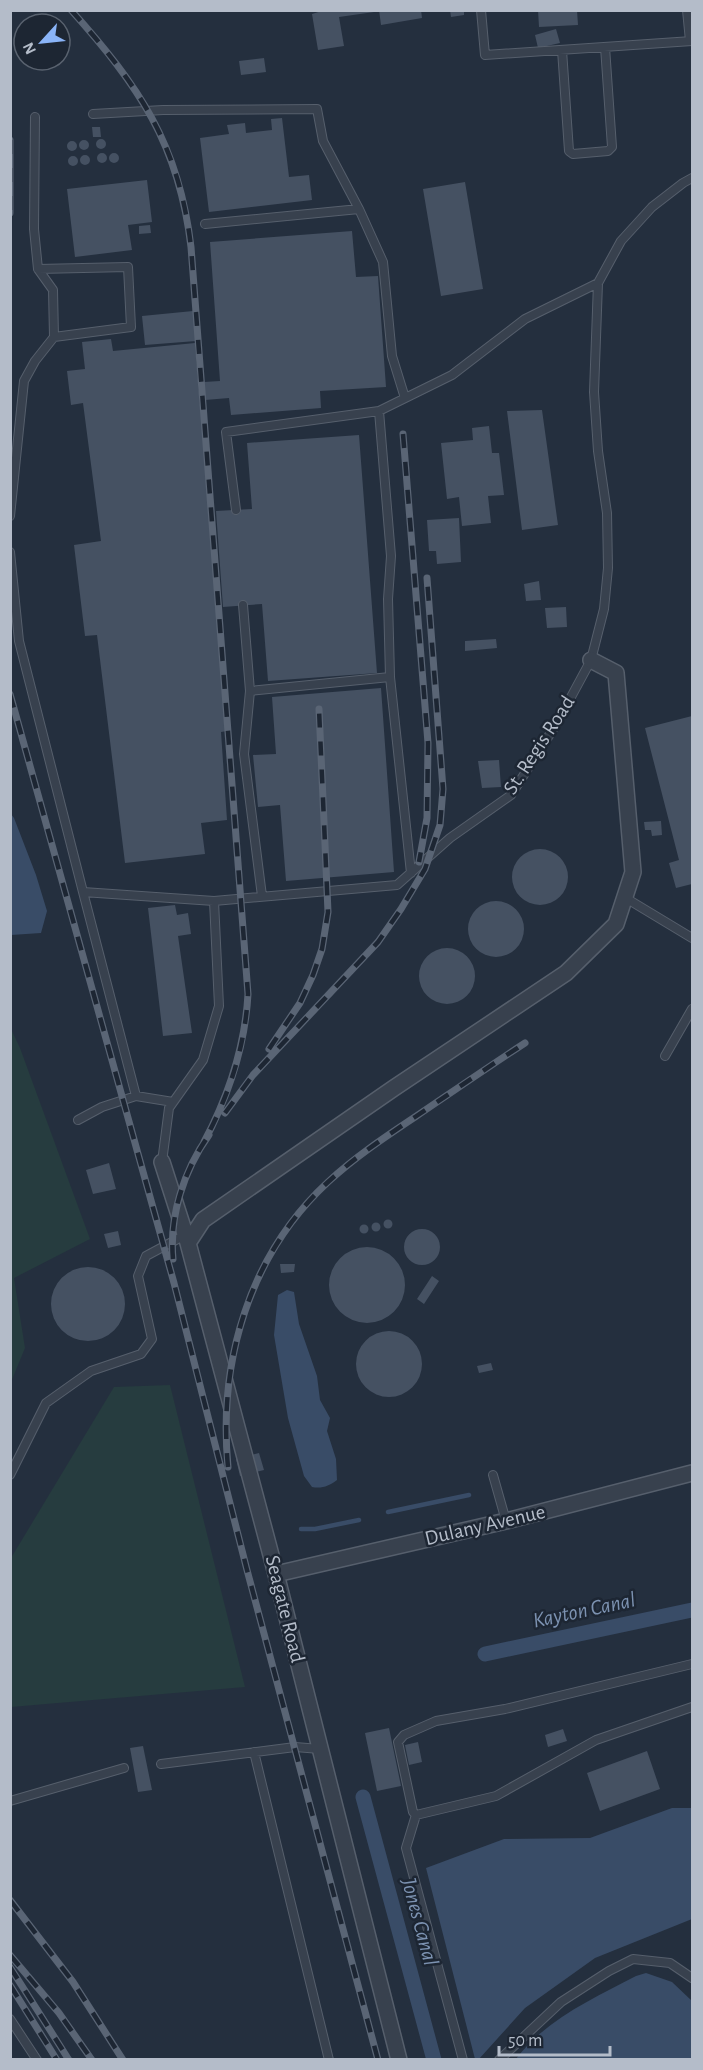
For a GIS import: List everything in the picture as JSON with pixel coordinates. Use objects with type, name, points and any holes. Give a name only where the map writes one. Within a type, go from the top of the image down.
[{"type":"street","points":[[186,1239],[203,1220],[404,1081],[566,973],[616,924],[633,872],[616,673],[591,660]]},
{"type":"street","name":"Seagate Road","points":[[162,1162],[186,1239],[276,1574],[399,2060]]},
{"type":"street","name":"Dulany Avenue","points":[[276,1574],[506,1521],[693,1473]]},
{"type":"lane","points":[[482,10],[485,55],[691,41],[687,10]]},
{"type":"lane","points":[[562,50],[569,151],[573,154],[608,151],[612,147],[605,47]]},
{"type":"lane","points":[[93,114],[163,110],[317,109],[323,141],[359,209],[383,262],[392,356],[405,398]]},
{"type":"lane","points":[[10,516],[24,381],[35,361],[54,337],[53,290],[38,269],[34,229],[35,117]]},
{"type":"lane","name":"St. Regis Road","points":[[83,892],[214,901],[397,885],[450,838],[511,795],[557,723],[591,660],[604,609],[608,568],[607,513],[598,452],[594,392],[598,283],[621,242],[652,207],[693,178]]},
{"type":"lane","points":[[205,224],[359,209]]},
{"type":"lane","points":[[38,269],[128,267],[131,327],[54,337]]},
{"type":"lane","points":[[236,510],[226,432],[379,411],[452,375],[525,319],[598,283]]},
{"type":"lane","points":[[379,411],[391,556],[388,599],[390,677],[411,873]]},
{"type":"lane","points":[[10,552],[19,640],[136,1096]]},
{"type":"lane","points":[[243,605],[250,691],[244,754],[262,896]]},
{"type":"lane","points":[[250,691],[390,677]]},
{"type":"lane","points":[[624,897],[693,938]]},
{"type":"lane","points":[[162,1162],[169,1108],[203,1060],[219,1006],[214,901]]},
{"type":"lane","points":[[665,1056],[693,1009]]},
{"type":"lane","points":[[78,1120],[102,1107],[136,1096],[173,1102]]},
{"type":"lane","points":[[10,1475],[46,1403],[91,1371],[141,1354],[152,1339],[138,1276],[146,1256],[186,1239]]},
{"type":"lane","points":[[493,1474],[506,1521]]},
{"type":"lane","points":[[416,1815],[412,1812],[398,1742],[404,1735],[436,1721],[505,1709],[693,1664]]},
{"type":"lane","points":[[416,1815],[496,1796],[596,1740],[693,1707]]},
{"type":"lane","points":[[161,1764],[295,1747],[320,1749]]},
{"type":"lane","points":[[254,1752],[330,2060]]},
{"type":"lane","points":[[10,1801],[124,1768]]},
{"type":"lane","points":[[416,1815],[406,1848],[463,2060]]},
{"type":"lane","points":[[500,2060],[561,2002],[609,1971],[633,1959],[670,1963],[693,1978]]},
{"type":"lane","points":[[10,2019],[37,2060]]},
{"type":"green space","points":[[11,1029],[90,1239],[14,1278],[25,1348],[11,1382]]},
{"type":"green space","points":[[170,1385],[245,1687],[11,1707],[11,1558],[114,1387]]},
{"type":"water","points":[[11,814],[36,875],[47,911],[41,933],[11,935]]},
{"type":"water","points":[[287,1290],[294,1292],[299,1324],[317,1376],[320,1400],[330,1418],[327,1431],[336,1459],[337,1480],[322,1487],[312,1487],[304,1476],[288,1418],[274,1335],[278,1295]]},
{"type":"water","points":[[672,1808],[692,1808],[692,1919],[595,1958],[525,2008],[479,2059],[475,2059],[426,1868],[504,1839],[590,1838]]},
{"type":"water","points":[[646,1973],[672,1982],[692,2001],[692,2059],[516,2059],[541,2033],[571,2011],[636,1976]]},
{"type":"building","points":[[325,10],[374,10],[374,12],[339,17],[344,46],[318,50],[312,14]]},
{"type":"building","points":[[379,10],[421,10],[422,18],[381,25]]},
{"type":"building","points":[[450,10],[464,10],[464,15],[451,17]]},
{"type":"building","points":[[538,10],[577,10],[578,25],[539,27]]},
{"type":"building","points":[[556,29],[560,43],[538,48],[535,35]]},
{"type":"building","points":[[264,58],[266,72],[241,75],[239,61]]},
{"type":"building","points":[[282,118],[289,177],[309,175],[312,200],[209,212],[200,138],[229,134],[227,125],[245,123],[246,133],[272,130],[271,119]]},
{"type":"building","points":[[92,127],[100,127],[101,137],[93,137]]},
{"type":"building","points":[[101,139],[106,144],[101,149],[96,144]]},
{"type":"building","points":[[84,140],[89,145],[84,150],[79,145]]},
{"type":"building","points":[[72,141],[77,146],[72,151],[67,146]]},
{"type":"building","points":[[102,153],[107,158],[102,163],[97,158]]},
{"type":"building","points":[[114,153],[119,158],[114,163],[109,158]]},
{"type":"building","points":[[85,155],[90,160],[85,165],[80,160]]},
{"type":"building","points":[[73,156],[78,161],[73,166],[68,161]]},
{"type":"building","points":[[147,180],[152,222],[128,225],[132,250],[75,257],[67,189]]},
{"type":"building","points":[[465,182],[483,289],[441,296],[423,189]]},
{"type":"building","points":[[150,225],[151,233],[139,234],[139,226]]},
{"type":"building","points":[[352,231],[356,277],[378,276],[386,387],[320,391],[321,408],[231,415],[229,398],[205,400],[204,382],[220,381],[210,242]]},
{"type":"building","points":[[193,311],[196,341],[145,345],[142,316]]},
{"type":"building","points":[[111,339],[113,351],[195,343],[227,731],[221,732],[227,820],[201,823],[205,854],[125,863],[97,635],[85,636],[74,545],[101,541],[83,403],[71,405],[67,371],[85,369],[82,342]]},
{"type":"building","points":[[542,410],[558,525],[522,530],[507,411]]},
{"type":"building","points":[[489,426],[492,453],[499,453],[504,495],[488,496],[491,523],[462,526],[459,497],[447,499],[441,443],[473,440],[472,428]]},
{"type":"building","points":[[359,435],[377,673],[268,681],[262,604],[223,607],[216,511],[252,509],[247,443]]},
{"type":"building","points":[[459,518],[461,562],[437,564],[436,551],[429,551],[427,520]]},
{"type":"building","points":[[539,581],[541,600],[526,601],[524,584]]},
{"type":"building","points":[[566,607],[567,627],[547,628],[545,608]]},
{"type":"building","points":[[496,639],[497,648],[465,651],[465,641]]},
{"type":"building","points":[[381,688],[394,872],[286,881],[280,805],[258,807],[253,755],[276,754],[272,697]]},
{"type":"building","points":[[692,716],[692,884],[676,888],[669,863],[679,860],[645,728]]},
{"type":"building","points":[[499,760],[501,787],[482,788],[478,761]]},
{"type":"building","points":[[661,821],[662,835],[652,836],[651,830],[645,830],[644,822]]},
{"type":"building","points":[[534,849],[546,849],[556,853],[564,861],[568,877],[564,893],[556,901],[546,905],[534,905],[524,901],[516,893],[512,883],[512,871],[516,861],[524,853]]},
{"type":"building","points":[[490,901],[502,901],[512,905],[520,913],[524,929],[520,945],[512,953],[502,957],[490,957],[480,953],[472,945],[468,935],[468,923],[472,913],[480,905]]},
{"type":"building","points":[[175,905],[177,915],[188,913],[191,934],[178,936],[192,1033],[163,1036],[148,908]]},
{"type":"building","points":[[441,948],[453,948],[463,952],[471,960],[475,976],[471,992],[463,1000],[453,1004],[441,1004],[431,1000],[423,992],[419,982],[419,970],[423,960],[431,952]]},
{"type":"building","points":[[109,1163],[116,1189],[93,1194],[86,1170]]},
{"type":"building","points":[[388,1220],[392,1224],[388,1228],[384,1224]]},
{"type":"building","points":[[376,1223],[380,1227],[376,1231],[372,1227]]},
{"type":"building","points":[[364,1225],[368,1229],[364,1233],[360,1229]]},
{"type":"building","points":[[422,1229],[435,1234],[440,1247],[435,1260],[422,1265],[409,1260],[404,1247],[409,1234]]},
{"type":"building","points":[[118,1231],[121,1245],[108,1248],[104,1234]]},
{"type":"building","points":[[367,1247],[381,1250],[394,1258],[402,1271],[405,1285],[402,1299],[394,1312],[381,1320],[367,1323],[353,1320],[340,1312],[332,1299],[329,1285],[332,1271],[340,1258],[353,1250]]},
{"type":"building","points":[[280,1264],[295,1264],[294,1272],[281,1273]]},
{"type":"building","points":[[88,1267],[109,1273],[119,1283],[125,1304],[119,1325],[109,1335],[88,1341],[67,1335],[57,1325],[51,1304],[57,1283],[67,1273]]},
{"type":"building","points":[[432,1276],[439,1281],[424,1304],[417,1299]]},
{"type":"building","points":[[389,1331],[402,1333],[412,1341],[420,1351],[422,1364],[420,1377],[412,1387],[402,1395],[389,1397],[376,1395],[366,1387],[358,1377],[356,1364],[358,1351],[366,1341],[376,1333]]},
{"type":"building","points":[[491,1363],[493,1370],[479,1373],[477,1366]]},
{"type":"building","points":[[259,1453],[264,1470],[240,1476],[236,1459]]},
{"type":"building","points":[[389,1728],[401,1786],[377,1791],[365,1733]]},
{"type":"building","points":[[563,1729],[567,1741],[548,1747],[545,1735]]},
{"type":"building","points":[[418,1742],[422,1762],[409,1765],[405,1745]]},
{"type":"building","points":[[143,1746],[152,1790],[138,1792],[130,1748]]},
{"type":"building","points":[[647,1751],[660,1789],[600,1811],[587,1773]]},
{"type":"waterway","points":[[388,1512],[469,1495]]},
{"type":"waterway","points":[[301,1529],[315,1529],[359,1520]]},
{"type":"waterway","name":"Kayton Canal","points":[[485,1654],[692,1610]]},
{"type":"waterway","name":"Jones Canal","points":[[363,1797],[434,2060]]},
{"type":"railway","points":[[71,10],[117,65],[152,118],[177,177],[191,247],[248,994],[243,1033],[234,1071],[221,1107],[204,1142]]},
{"type":"railway","points":[[10,140],[10,213]]},
{"type":"railway","points":[[403,434],[428,743],[427,818],[419,862]]},
{"type":"railway","points":[[225,1113],[253,1075],[378,942],[425,869],[440,825],[443,789],[427,578]]},
{"type":"railway","points":[[10,694],[174,1283],[247,1570],[378,2060]]},
{"type":"railway","points":[[269,1049],[300,1003],[313,975],[322,949],[328,912],[319,709]]},
{"type":"railway","points":[[228,1467],[226,1428],[228,1388],[234,1350],[245,1312],[259,1277],[278,1243],[301,1211],[328,1182],[349,1164],[525,1043]]},
{"type":"railway","points":[[173,1259],[173,1226],[180,1194],[192,1163],[209,1135]]},
{"type":"railway","points":[[10,1900],[73,1982],[123,2060]]},
{"type":"railway","points":[[10,1955],[59,2013],[92,2060]]},
{"type":"railway","points":[[10,1967],[69,2060]]},
{"type":"railway","points":[[10,1985],[57,2060]]}]
